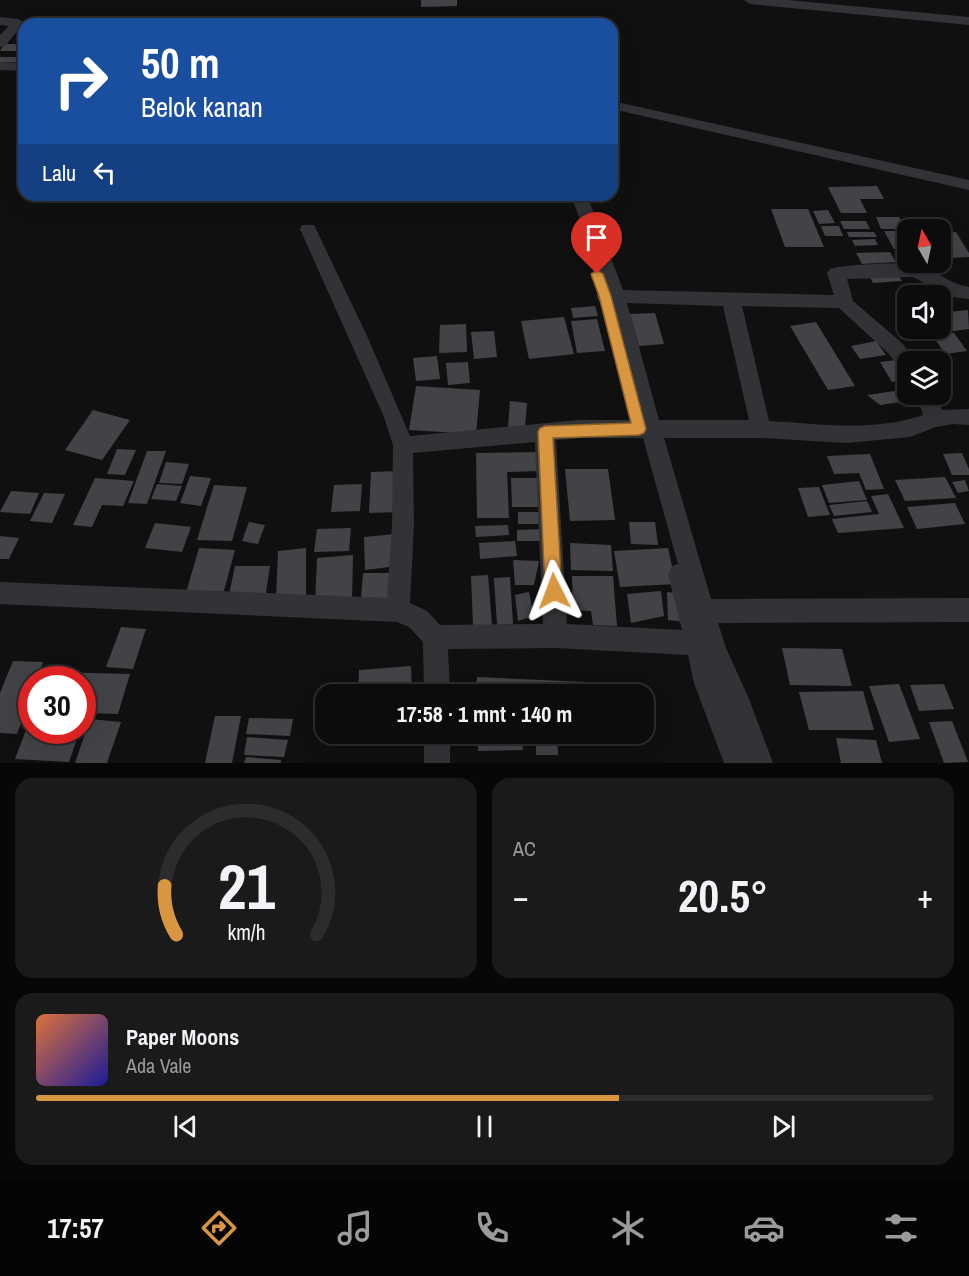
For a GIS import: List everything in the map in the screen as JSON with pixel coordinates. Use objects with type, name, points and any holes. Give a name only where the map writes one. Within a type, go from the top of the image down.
[{"type":"street","points":[[750,0],[969,21]]},
{"type":"street","points":[[0,21],[18,23],[0,43]]},
{"type":"street","points":[[0,66],[18,67]]},
{"type":"street","points":[[618,106],[969,185]]},
{"type":"street","points":[[581,201],[611,295],[645,429],[697,611],[740,708],[760,763]]},
{"type":"street","points":[[308,229],[360,338],[394,417],[403,445],[403,524],[398,610]]},
{"type":"street","points":[[579,232],[611,295]]},
{"type":"street","points":[[843,302],[845,300],[836,275],[841,272],[917,271],[952,291],[969,293]]},
{"type":"street","points":[[611,295],[843,302],[897,351]]},
{"type":"street","points":[[731,299],[761,429]]},
{"type":"street","points":[[930,405],[935,419]]},
{"type":"street","points":[[403,445],[579,429],[761,429],[847,434],[910,428],[935,419],[953,416],[969,417]]},
{"type":"street","points":[[545,432],[556,636]]},
{"type":"street","points":[[0,593],[398,610],[418,619],[435,637],[437,684]]},
{"type":"street","points":[[697,611],[969,610]]},
{"type":"street","points":[[697,611],[695,643],[706,682],[737,763]]},
{"type":"street","points":[[435,637],[556,636],[695,643]]},
{"type":"street","points":[[437,744],[437,763]]},
{"type":"building","points":[[421,0],[457,0],[457,6],[421,7]]},
{"type":"building","points":[[4,44],[18,44],[18,51],[0,51]]},
{"type":"building","points":[[0,57],[18,57],[18,62],[0,62]]},
{"type":"building","points":[[877,186],[884,199],[860,199],[867,213],[841,213],[828,187]]},
{"type":"building","points":[[771,209],[808,209],[824,247],[785,247]]},
{"type":"building","points":[[828,210],[835,223],[819,224],[813,211]]},
{"type":"building","points":[[876,217],[899,217],[897,229],[881,229]]},
{"type":"building","points":[[840,221],[866,221],[870,229],[844,229]]},
{"type":"building","points":[[821,226],[839,226],[843,236],[825,236]]},
{"type":"building","points":[[884,231],[897,231],[897,249],[894,249]]},
{"type":"building","points":[[847,232],[874,232],[877,237],[849,237]]},
{"type":"building","points":[[951,232],[956,232],[969,253],[969,257],[951,258]]},
{"type":"building","points":[[875,239],[878,245],[855,246],[852,240]]},
{"type":"building","points":[[890,252],[896,262],[862,264],[856,253]]},
{"type":"building","points":[[897,272],[902,281],[873,283],[868,273]]},
{"type":"building","points":[[936,283],[937,285],[911,285]]},
{"type":"building","points":[[595,306],[598,316],[573,318],[571,308]]},
{"type":"building","points":[[968,310],[969,329],[951,331],[951,312]]},
{"type":"building","points":[[655,313],[664,344],[639,346],[630,314]]},
{"type":"building","points":[[564,317],[574,354],[529,359],[521,321]]},
{"type":"building","points":[[597,319],[605,351],[577,353],[571,321]]},
{"type":"building","points":[[816,322],[855,386],[828,390],[790,326]]},
{"type":"building","points":[[466,324],[467,352],[439,353],[440,325]]},
{"type":"building","points":[[494,331],[497,357],[474,359],[471,332]]},
{"type":"building","points":[[951,333],[954,333],[967,351],[951,353],[951,351],[943,351],[935,339],[951,339]]},
{"type":"building","points":[[876,341],[886,355],[860,359],[851,346]]},
{"type":"building","points":[[437,356],[440,379],[416,381],[413,358]]},
{"type":"building","points":[[897,360],[897,381],[892,382],[880,362]]},
{"type":"building","points":[[468,362],[470,383],[448,385],[446,363]]},
{"type":"building","points":[[416,386],[480,390],[476,434],[409,430]]},
{"type":"building","points":[[895,391],[897,403],[880,405],[867,395]]},
{"type":"building","points":[[510,401],[527,403],[525,428],[508,427]]},
{"type":"building","points":[[93,410],[130,420],[102,460],[65,450]]},
{"type":"building","points":[[117,449],[136,450],[125,475],[107,474]]},
{"type":"building","points":[[147,451],[166,451],[147,504],[128,503]]},
{"type":"building","points":[[539,452],[540,471],[507,472],[509,518],[477,518],[476,453]]},
{"type":"building","points":[[962,453],[969,469],[969,475],[952,475],[943,454]]},
{"type":"building","points":[[870,454],[884,489],[866,490],[859,473],[834,474],[827,456]]},
{"type":"building","points":[[166,462],[189,464],[182,484],[159,483]]},
{"type":"building","points":[[565,469],[608,469],[615,520],[570,521]]},
{"type":"building","points":[[399,471],[398,512],[369,513],[371,472]]},
{"type":"building","points":[[190,476],[211,478],[201,506],[180,503]]},
{"type":"building","points":[[945,477],[956,498],[905,501],[895,480]]},
{"type":"building","points":[[95,478],[134,481],[123,506],[102,505],[92,527],[73,525]]},
{"type":"building","points":[[511,478],[542,478],[544,507],[512,507]]},
{"type":"building","points":[[965,480],[969,491],[958,493],[952,482]]},
{"type":"building","points":[[859,481],[867,500],[829,503],[822,485]]},
{"type":"building","points":[[157,484],[182,486],[176,501],[151,499]]},
{"type":"building","points":[[362,484],[360,511],[331,512],[334,485]]},
{"type":"building","points":[[214,485],[247,487],[232,541],[197,540]]},
{"type":"building","points":[[819,487],[830,515],[808,517],[798,488]]},
{"type":"building","points":[[11,491],[39,493],[30,514],[0,512]]},
{"type":"building","points":[[44,493],[65,494],[52,523],[30,521]]},
{"type":"building","points":[[888,494],[904,528],[838,533],[832,519],[879,514],[871,496]]},
{"type":"building","points":[[867,501],[872,512],[834,516],[829,505]]},
{"type":"building","points":[[955,503],[965,524],[917,529],[907,507]]},
{"type":"building","points":[[518,512],[547,512],[547,524],[518,524]]},
{"type":"building","points":[[249,522],[265,525],[258,544],[242,541]]},
{"type":"building","points":[[629,522],[655,522],[658,545],[631,544]]},
{"type":"building","points":[[155,523],[191,527],[182,552],[145,548]]},
{"type":"building","points":[[508,525],[509,535],[476,537],[475,526]]},
{"type":"building","points":[[351,528],[349,551],[314,552],[317,529]]},
{"type":"building","points":[[542,529],[543,541],[517,541],[517,530]]},
{"type":"building","points":[[396,534],[397,566],[365,570],[364,537]]},
{"type":"building","points":[[0,536],[19,538],[9,559],[0,559]]},
{"type":"building","points":[[515,541],[517,556],[480,559],[479,543]]},
{"type":"building","points":[[570,543],[611,545],[613,571],[571,570]]},
{"type":"building","points":[[199,548],[235,550],[222,598],[185,596]]},
{"type":"building","points":[[306,548],[306,596],[276,599],[278,551]]},
{"type":"building","points":[[668,548],[676,584],[620,587],[614,551]]},
{"type":"building","points":[[353,555],[352,601],[315,605],[317,558]]},
{"type":"building","points":[[513,560],[539,561],[534,585],[515,585]]},
{"type":"building","points":[[235,566],[270,566],[265,599],[228,599]]},
{"type":"building","points":[[363,573],[394,573],[393,598],[361,598]]},
{"type":"building","points":[[488,575],[492,625],[473,626],[471,576]]},
{"type":"building","points":[[572,576],[613,576],[617,626],[593,625],[591,611],[573,610]]},
{"type":"building","points":[[510,577],[513,624],[497,625],[494,578]]},
{"type":"building","points":[[661,591],[664,616],[631,623],[627,594]]},
{"type":"building","points":[[529,592],[534,616],[518,621],[515,595]]},
{"type":"building","points":[[667,592],[684,594],[684,622],[668,620]]},
{"type":"building","points":[[121,627],[146,629],[133,669],[106,667]]},
{"type":"building","points":[[782,648],[842,649],[852,686],[790,685]]},
{"type":"building","points":[[13,661],[43,662],[42,666],[18,666],[17,734],[0,733],[0,693]]},
{"type":"building","points":[[411,666],[412,684],[358,684],[359,670]]},
{"type":"building","points":[[96,673],[130,674],[118,714],[96,713]]},
{"type":"building","points":[[477,677],[587,682],[587,684],[477,684]]},
{"type":"building","points":[[899,684],[920,739],[889,742],[869,686]]},
{"type":"building","points":[[944,684],[954,709],[919,711],[910,685]]},
{"type":"building","points":[[863,691],[874,730],[809,730],[799,692]]},
{"type":"building","points":[[215,716],[241,716],[232,763],[205,763]]},
{"type":"building","points":[[249,718],[293,719],[290,736],[246,734]]},
{"type":"building","points":[[96,720],[121,722],[107,763],[75,763],[81,744],[96,744]]},
{"type":"building","points":[[952,721],[968,762],[944,763],[929,722]]},
{"type":"building","points":[[247,737],[288,740],[284,757],[244,755]]},
{"type":"building","points":[[836,738],[876,740],[882,763],[841,763]]},
{"type":"building","points":[[21,744],[75,744],[69,762],[15,759]]},
{"type":"building","points":[[478,744],[523,744],[523,750],[478,751]]},
{"type":"building","points":[[536,744],[557,744],[558,755],[536,755]]},
{"type":"building","points":[[246,757],[281,760],[281,763],[244,763]]},
{"type":"route","points":[[554,591],[545,432],[579,429],[639,429],[605,296],[597,274]]}]
